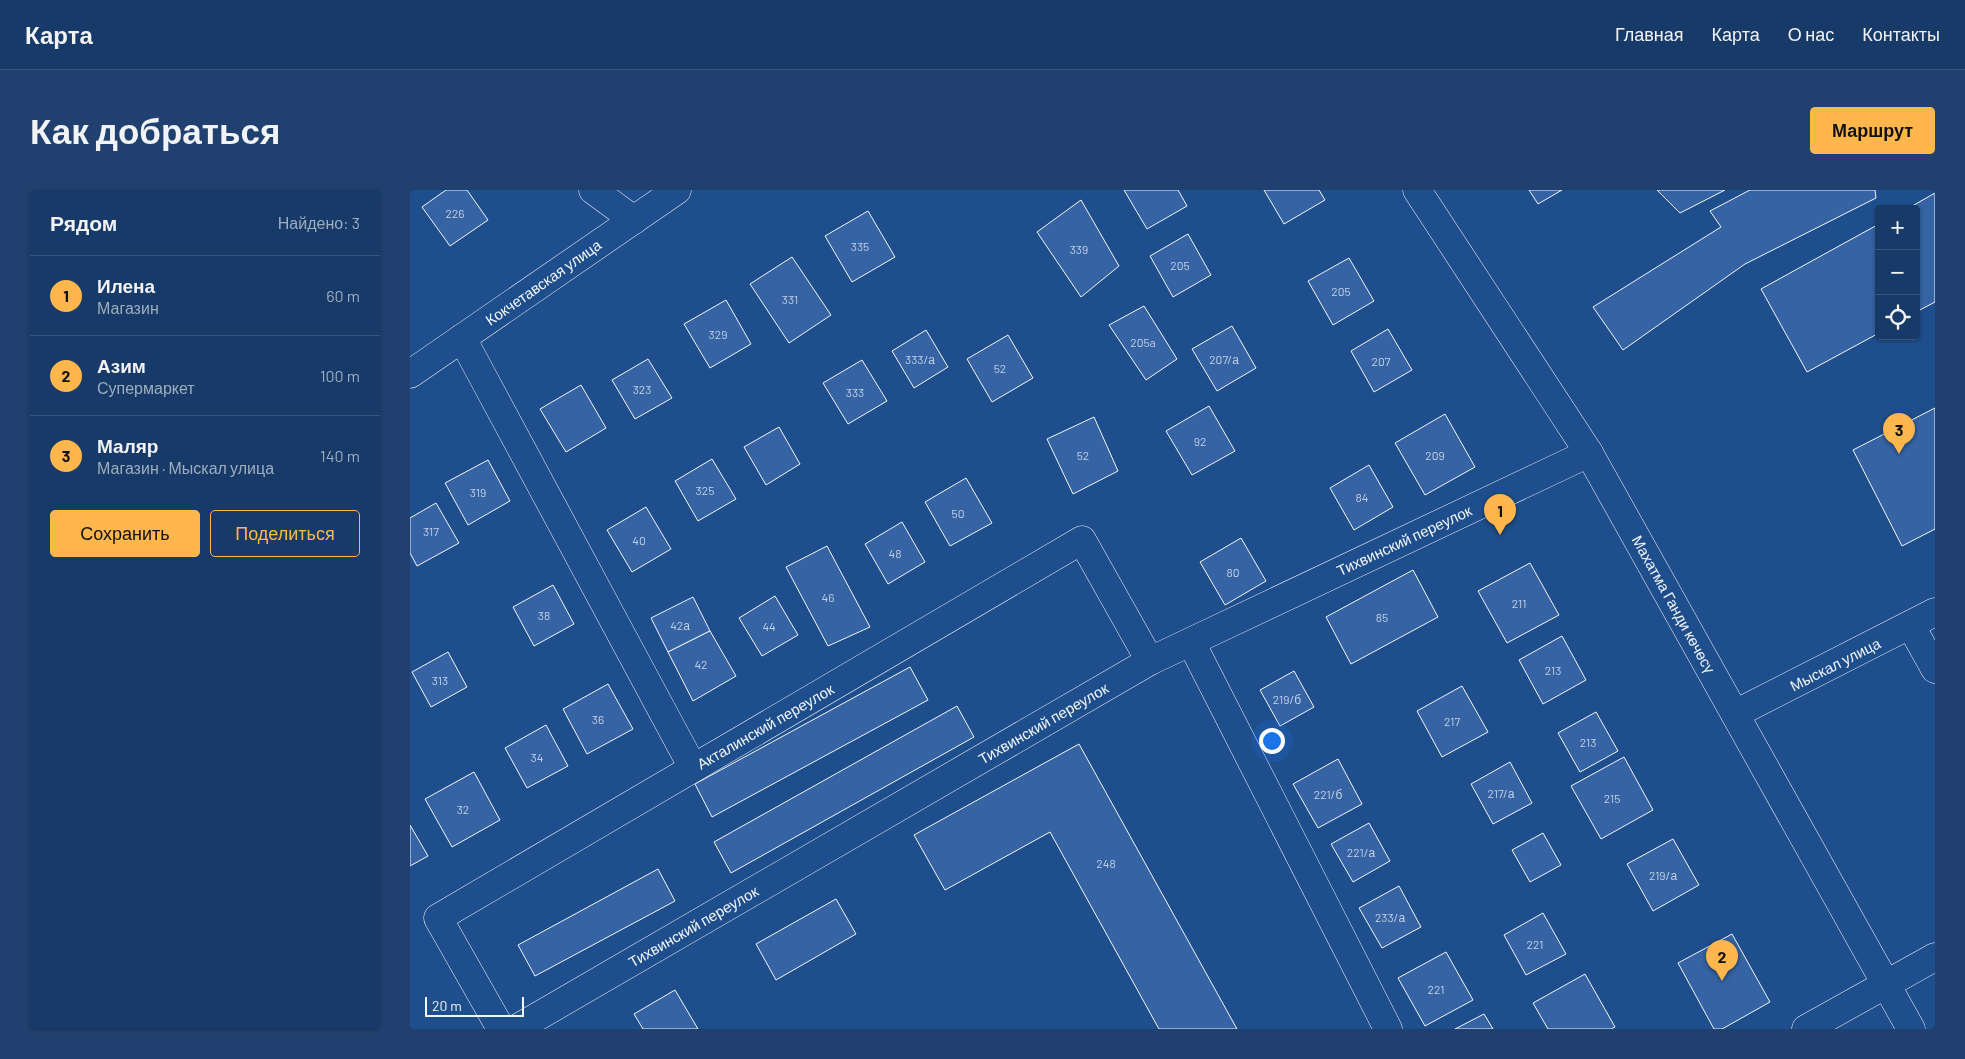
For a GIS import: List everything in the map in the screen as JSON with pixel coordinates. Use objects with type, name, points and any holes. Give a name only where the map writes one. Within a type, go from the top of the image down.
[{"type":"street","points":[[593,190],[634,220]]},
{"type":"street","name":"Кокчетавская улица","points":[[410,374],[677,190]]},
{"type":"street","name":"Махатма Ганди көчөсү","points":[[1418,190],[1589,453],[1912,1029]]},
{"type":"street","points":[[462,338],[693,768]]},
{"type":"street","name":"Тихвинский переулок","points":[[516,1029],[1150,661],[1589,453]]},
{"type":"street","name":"Акталинский переулок","points":[[501,1029],[438,918],[1082,540],[1150,661]]},
{"type":"street","name":"Мыскал улица","points":[[1735,714],[1935,612]]},
{"type":"street","points":[[1910,626],[1935,669]]},
{"type":"street","points":[[1191,642],[1388,1029]]},
{"type":"street","points":[[1806,1029],[1935,957]]},
{"type":"building","points":[[446,190],[467,190],[488,220],[450,246],[422,207]]},
{"type":"building","points":[[1124,190],[1178,190],[1187,206],[1147,229]]},
{"type":"building","points":[[1264,190],[1319,190],[1325,200],[1284,224]]},
{"type":"building","points":[[1529,190],[1562,190],[1538,204]]},
{"type":"building","points":[[1657,190],[1725,190],[1680,213]]},
{"type":"building","points":[[1750,190],[1875,190],[1876,198],[1745,264],[1623,350],[1593,307],[1721,227],[1710,211]]},
{"type":"building","points":[[1935,193],[1935,302],[1920,310],[1920,205],[1914,205]]},
{"type":"building","points":[[1081,200],[1119,266],[1081,297],[1037,232]]},
{"type":"building","points":[[868,211],[895,257],[852,282],[825,236]]},
{"type":"building","points":[[1875,226],[1875,335],[1807,372],[1761,289]]},
{"type":"building","points":[[1188,234],[1211,275],[1173,297],[1150,256]]},
{"type":"building","points":[[792,257],[831,315],[789,343],[750,284]]},
{"type":"building","points":[[1349,258],[1374,301],[1333,325],[1308,281]]},
{"type":"building","points":[[726,300],[751,344],[710,368],[684,324]]},
{"type":"building","points":[[1144,306],[1177,359],[1146,380],[1109,325]]},
{"type":"building","points":[[1232,326],[1256,368],[1217,391],[1192,349]]},
{"type":"building","points":[[1388,329],[1412,370],[1374,392],[1351,351]]},
{"type":"building","points":[[926,330],[948,367],[914,388],[892,351]]},
{"type":"building","points":[[1008,335],[1033,378],[992,402],[967,359]]},
{"type":"building","points":[[648,359],[672,398],[635,419],[612,380]]},
{"type":"building","points":[[862,360],[887,401],[848,424],[823,383]]},
{"type":"building","points":[[581,385],[606,428],[566,452],[540,409]]},
{"type":"building","points":[[1209,406],[1235,451],[1192,475],[1166,431]]},
{"type":"building","points":[[1935,408],[1935,529],[1902,546],[1853,450]]},
{"type":"building","points":[[1445,414],[1475,467],[1425,495],[1395,443]]},
{"type":"building","points":[[1094,417],[1118,471],[1073,494],[1047,439]]},
{"type":"building","points":[[779,427],[800,464],[766,485],[744,447]]},
{"type":"building","points":[[712,459],[736,499],[698,521],[675,481]]},
{"type":"building","points":[[488,460],[510,501],[468,525],[445,483]]},
{"type":"building","points":[[1369,465],[1393,507],[1354,530],[1330,488]]},
{"type":"building","points":[[966,478],[992,523],[950,546],[925,502]]},
{"type":"building","points":[[436,503],[459,543],[417,566],[410,553],[410,518]]},
{"type":"building","points":[[646,507],[671,549],[632,572],[607,530]]},
{"type":"building","points":[[902,522],[925,562],[888,584],[865,544]]},
{"type":"building","points":[[1241,538],[1266,581],[1225,605],[1200,562]]},
{"type":"building","points":[[827,546],[870,627],[828,646],[786,567]]},
{"type":"building","points":[[1530,563],[1559,615],[1507,643],[1478,591]]},
{"type":"building","points":[[1413,570],[1438,617],[1351,664],[1326,617]]},
{"type":"building","points":[[553,585],[574,624],[534,646],[513,607]]},
{"type":"building","points":[[775,596],[798,635],[762,656],[739,618]]},
{"type":"building","points":[[693,597],[710,631],[668,652],[651,618]]},
{"type":"building","points":[[710,631],[736,676],[693,701],[668,652]]},
{"type":"building","points":[[1562,636],[1586,680],[1543,704],[1519,660]]},
{"type":"building","points":[[448,652],[467,687],[431,707],[412,672]]},
{"type":"building","points":[[910,667],[928,700],[712,817],[695,784]]},
{"type":"building","points":[[1294,671],[1314,707],[1280,726],[1260,690]]},
{"type":"building","points":[[608,684],[633,729],[587,754],[563,709]]},
{"type":"building","points":[[1462,686],[1488,732],[1442,757],[1417,711]]},
{"type":"building","points":[[957,706],[974,737],[731,873],[714,842]]},
{"type":"building","points":[[1596,712],[1618,751],[1580,772],[1558,733]]},
{"type":"building","points":[[546,725],[568,766],[527,788],[505,748]]},
{"type":"building","points":[[1079,744],[1237,1029],[1159,1029],[1050,832],[945,890],[914,835]]},
{"type":"building","points":[[1624,757],[1653,810],[1601,839],[1571,786]]},
{"type":"building","points":[[1338,759],[1362,804],[1318,828],[1293,784]]},
{"type":"building","points":[[1510,762],[1532,803],[1493,824],[1471,784]]},
{"type":"building","points":[[474,772],[500,820],[452,847],[425,799]]},
{"type":"building","points":[[1369,823],[1390,861],[1353,882],[1331,844]]},
{"type":"building","points":[[410,825],[428,856],[410,866]]},
{"type":"building","points":[[1543,833],[1561,865],[1530,882],[1512,850]]},
{"type":"building","points":[[1673,839],[1699,885],[1653,911],[1627,864]]},
{"type":"building","points":[[658,869],[675,901],[535,976],[518,945]]},
{"type":"building","points":[[1399,886],[1421,927],[1382,948],[1359,908]]},
{"type":"building","points":[[836,899],[856,934],[776,980],[756,944]]},
{"type":"building","points":[[1543,913],[1566,954],[1526,975],[1504,935]]},
{"type":"building","points":[[1732,934],[1770,1002],[1722,1029],[1714,1029],[1678,963]]},
{"type":"building","points":[[1446,952],[1473,1000],[1425,1026],[1398,978]]},
{"type":"building","points":[[1585,974],[1615,1027],[1611,1029],[1548,1029],[1533,1003]]},
{"type":"building","points":[[675,990],[698,1029],[643,1029],[634,1014]]},
{"type":"building","points":[[1484,1014],[1493,1029],[1455,1029]]},
{"type":"place","name":"Маляр","points":[[1899,454]]},
{"type":"place","name":"Илена","points":[[1500,535]]},
{"type":"place","name":"Азим","points":[[1722,981]]}]
